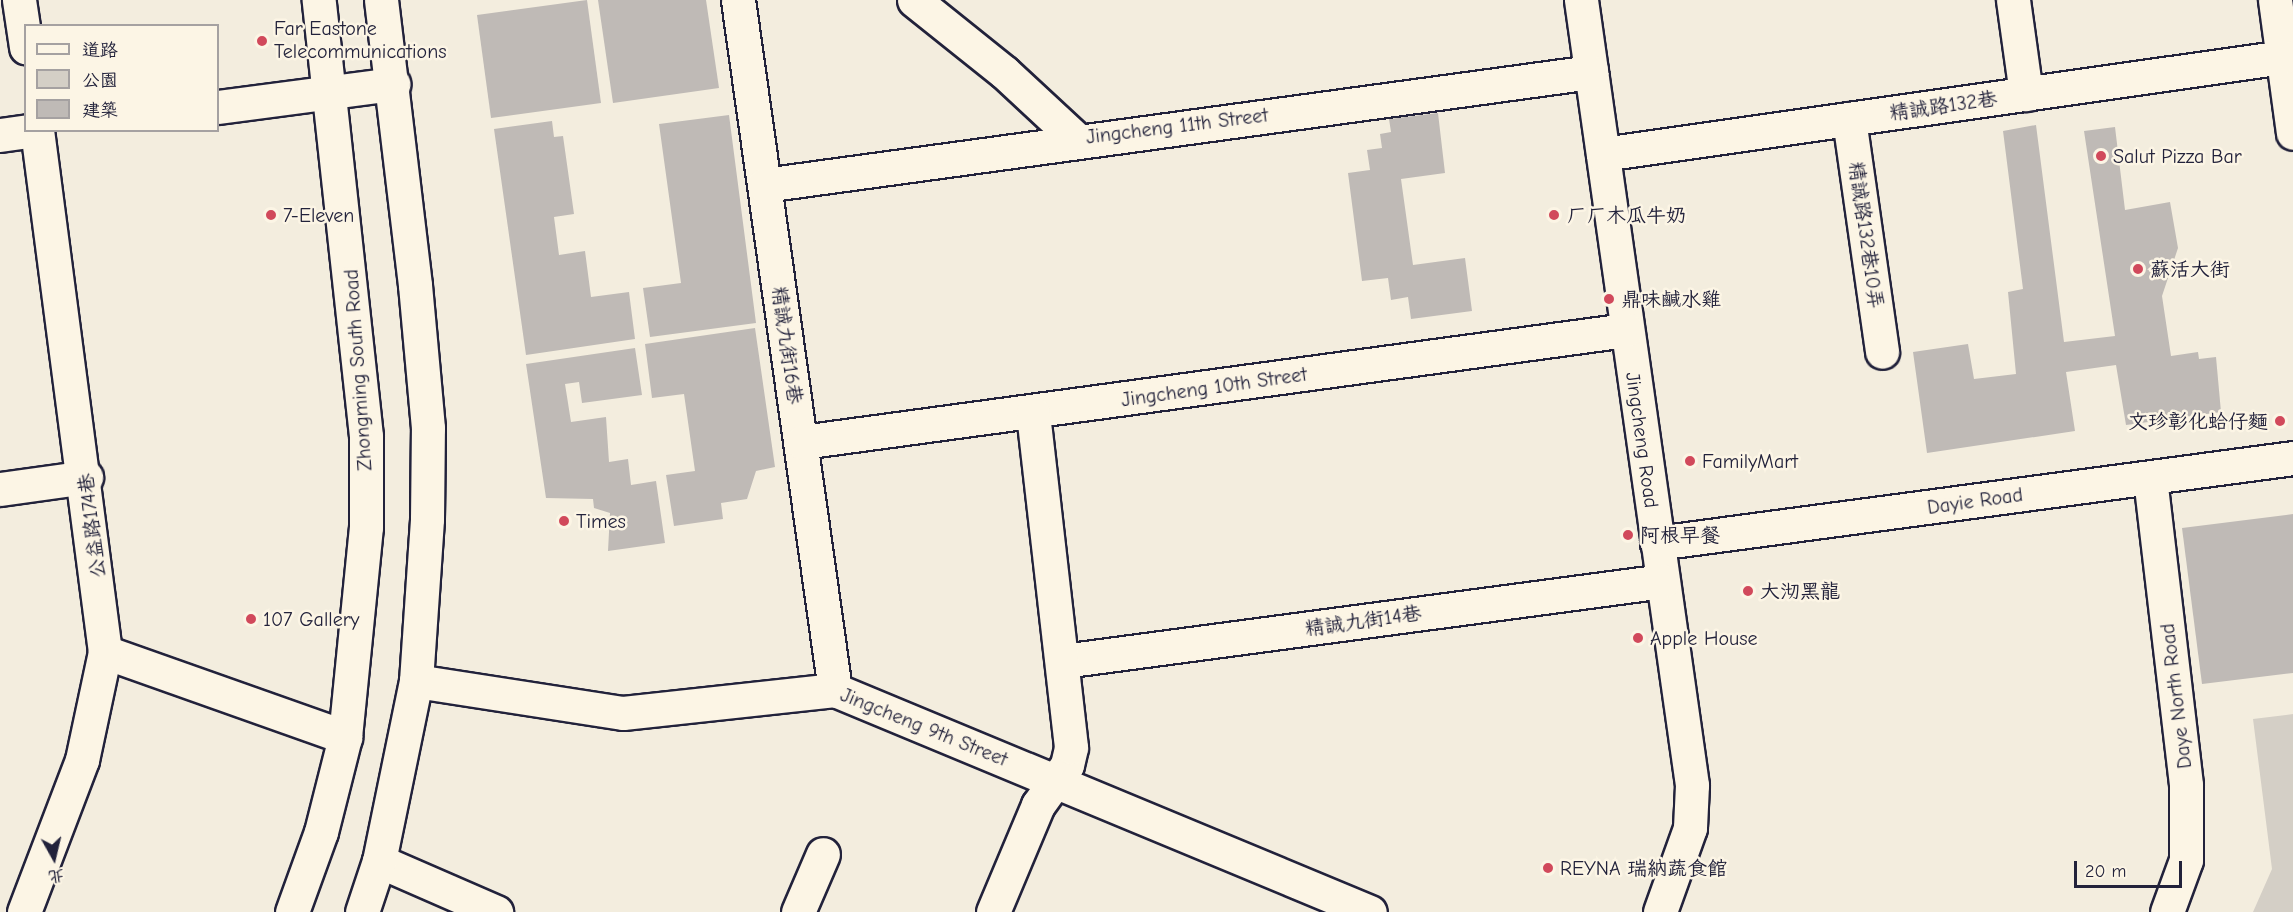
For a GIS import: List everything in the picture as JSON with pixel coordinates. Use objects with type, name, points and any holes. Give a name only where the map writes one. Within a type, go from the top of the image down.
[{"type":"street","points":[[19,0],[24,34]]},
{"type":"street","name":"Zhongming South Road","points":[[292,912],[321,832],[345,737],[358,639],[366,436],[331,92],[319,0]]},
{"type":"street","points":[[362,912],[379,861],[416,681],[423,631],[428,428],[393,84],[381,0]]},
{"type":"street","name":"精誠九街16巷","points":[[738,0],[802,442],[835,690]]},
{"type":"street","points":[[914,0],[1004,72],[1076,139]]},
{"type":"street","name":"Jingcheng Road","points":[[1581,0],[1692,786],[1690,828],[1660,912]]},
{"type":"street","points":[[2013,0],[2026,94]]},
{"type":"street","points":[[2275,0],[2293,133]]},
{"type":"street","name":"精誠路132巷","points":[[1603,154],[2283,57]]},
{"type":"street","name":"Jingcheng 11th Street","points":[[764,185],[1076,139],[1591,72]]},
{"type":"street","points":[[219,106],[393,84]]},
{"type":"street","name":"精誠路132巷10弄","points":[[1849,119],[1882,352]]},
{"type":"street","points":[[0,135],[24,132]]},
{"type":"street","name":"公益路174巷","points":[[24,912],[82,760],[105,652],[86,477],[35,132]]},
{"type":"street","name":"Jingcheng 10th Street","points":[[802,442],[1033,413],[1626,330]]},
{"type":"street","points":[[993,912],[1052,780],[1067,765],[1071,747],[1033,413]]},
{"type":"street","name":"Dayie Road","points":[[1657,543],[2293,458]]},
{"type":"street","points":[[0,489],[86,477]]},
{"type":"street","name":"Daye North Road","points":[[2150,478],[2186,785],[2186,860],[2167,912]]},
{"type":"street","name":"精誠九街14巷","points":[[1063,661],[1663,581]]},
{"type":"street","points":[[105,652],[345,737]]},
{"type":"street","name":"Jingcheng 9th Street","points":[[416,681],[623,713],[835,690],[1370,912]]},
{"type":"street","points":[[798,912],[822,854]]},
{"type":"street","points":[[379,861],[496,912]]},
{"type":"green space","points":[[2293,714],[2293,912],[2253,912],[2272,869],[2253,719]]},
{"type":"building","points":[[587,0],[601,103],[491,118],[477,15]]},
{"type":"building","points":[[598,0],[706,0],[719,88],[613,103]]},
{"type":"building","points":[[1438,113],[1445,173],[1401,179],[1413,265],[1465,258],[1472,311],[1411,319],[1408,297],[1391,300],[1388,278],[1362,281],[1348,173],[1370,170],[1367,150],[1382,148],[1380,134],[1391,132],[1389,119]]},
{"type":"building","points":[[729,115],[756,323],[650,337],[643,288],[681,283],[659,124]]},
{"type":"building","points":[[552,121],[554,137],[563,136],[574,214],[554,217],[559,255],[585,251],[591,297],[629,292],[635,339],[526,355],[494,129]]},
{"type":"building","name":"蘇活大街","points":[[2036,125],[2064,342],[2115,336],[2084,131],[2115,127],[2125,210],[2170,202],[2178,248],[2162,296],[2171,356],[2198,352],[2199,359],[2216,357],[2221,412],[2126,425],[2116,365],[2066,372],[2075,431],[1927,453],[1913,352],[1968,344],[1974,379],[2016,374],[2008,292],[2023,289],[2003,131]]},
{"type":"building","points":[[755,328],[775,467],[756,471],[747,499],[721,503],[723,519],[674,526],[666,475],[695,471],[684,394],[652,398],[645,344]]},
{"type":"building","points":[[635,348],[642,395],[582,403],[579,382],[565,384],[571,422],[606,417],[609,462],[628,459],[631,485],[656,481],[665,543],[608,551],[610,513],[594,508],[593,499],[546,498],[526,364]]},
{"type":"building","points":[[2293,514],[2293,673],[2202,684],[2182,528]]},
{"type":"place","name":"Far Eastone Telecommunications","points":[[262,41]]},
{"type":"place","name":"Salut Pizza Bar","points":[[2101,156]]},
{"type":"place","name":"7-Eleven","points":[[271,215]]},
{"type":"place","name":"ㄏㄏ木瓜牛奶","points":[[1554,215]]},
{"type":"place","name":"蘇活大街","points":[[2138,269]]},
{"type":"place","name":"鼎味鹹水雞","points":[[1609,299]]},
{"type":"place","name":"文珍彰化蛤仔麵","points":[[2280,421]]},
{"type":"place","name":"FamilyMart","points":[[1690,461]]},
{"type":"place","name":"Times","points":[[564,521]]},
{"type":"place","name":"阿根早餐","points":[[1628,535]]},
{"type":"place","name":"大沏黑龍","points":[[1748,591]]},
{"type":"place","name":"107 Gallery","points":[[251,619]]},
{"type":"place","name":"Apple House","points":[[1638,638]]},
{"type":"place","name":"REYNA 瑞納蔬食館","points":[[1548,868]]}]
